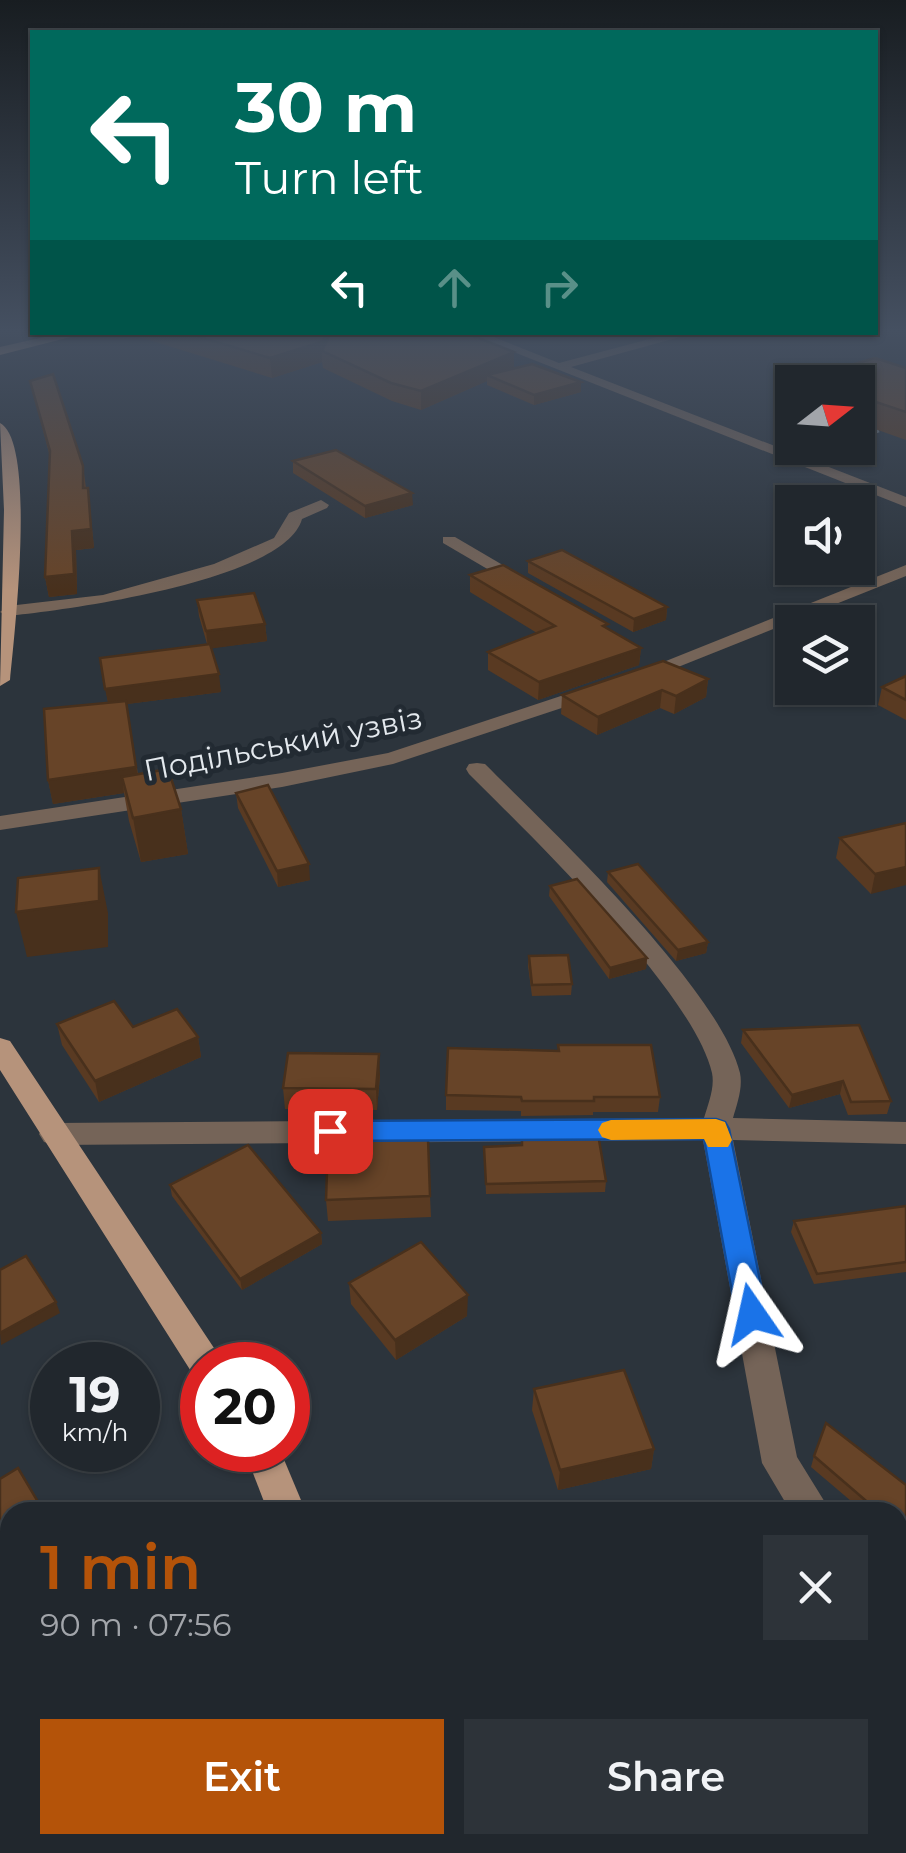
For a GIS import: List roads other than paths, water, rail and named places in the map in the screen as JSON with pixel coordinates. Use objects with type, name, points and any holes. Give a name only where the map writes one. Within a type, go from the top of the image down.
[{"type":"main road","points":[[0,426],[5,434],[10,483],[8,611],[0,680]]},
{"type":"main road","points":[[0,1048],[191,1342]]},
{"type":"main road","points":[[271,1472],[283,1502]]},
{"type":"street","points":[[691,418],[906,502]]},
{"type":"street","points":[[8,611],[104,600],[220,568],[280,542],[291,530],[295,516],[322,505]]},
{"type":"street","points":[[449,540],[551,598]]},
{"type":"street","name":"Подільський узвіз","points":[[0,823],[282,780],[393,758],[449,742],[906,570]]},
{"type":"street","points":[[478,769],[582,875],[700,1018],[728,1074],[716,1129],[780,1462],[806,1502]]},
{"type":"street","points":[[54,1134],[716,1129],[906,1133]]}]
